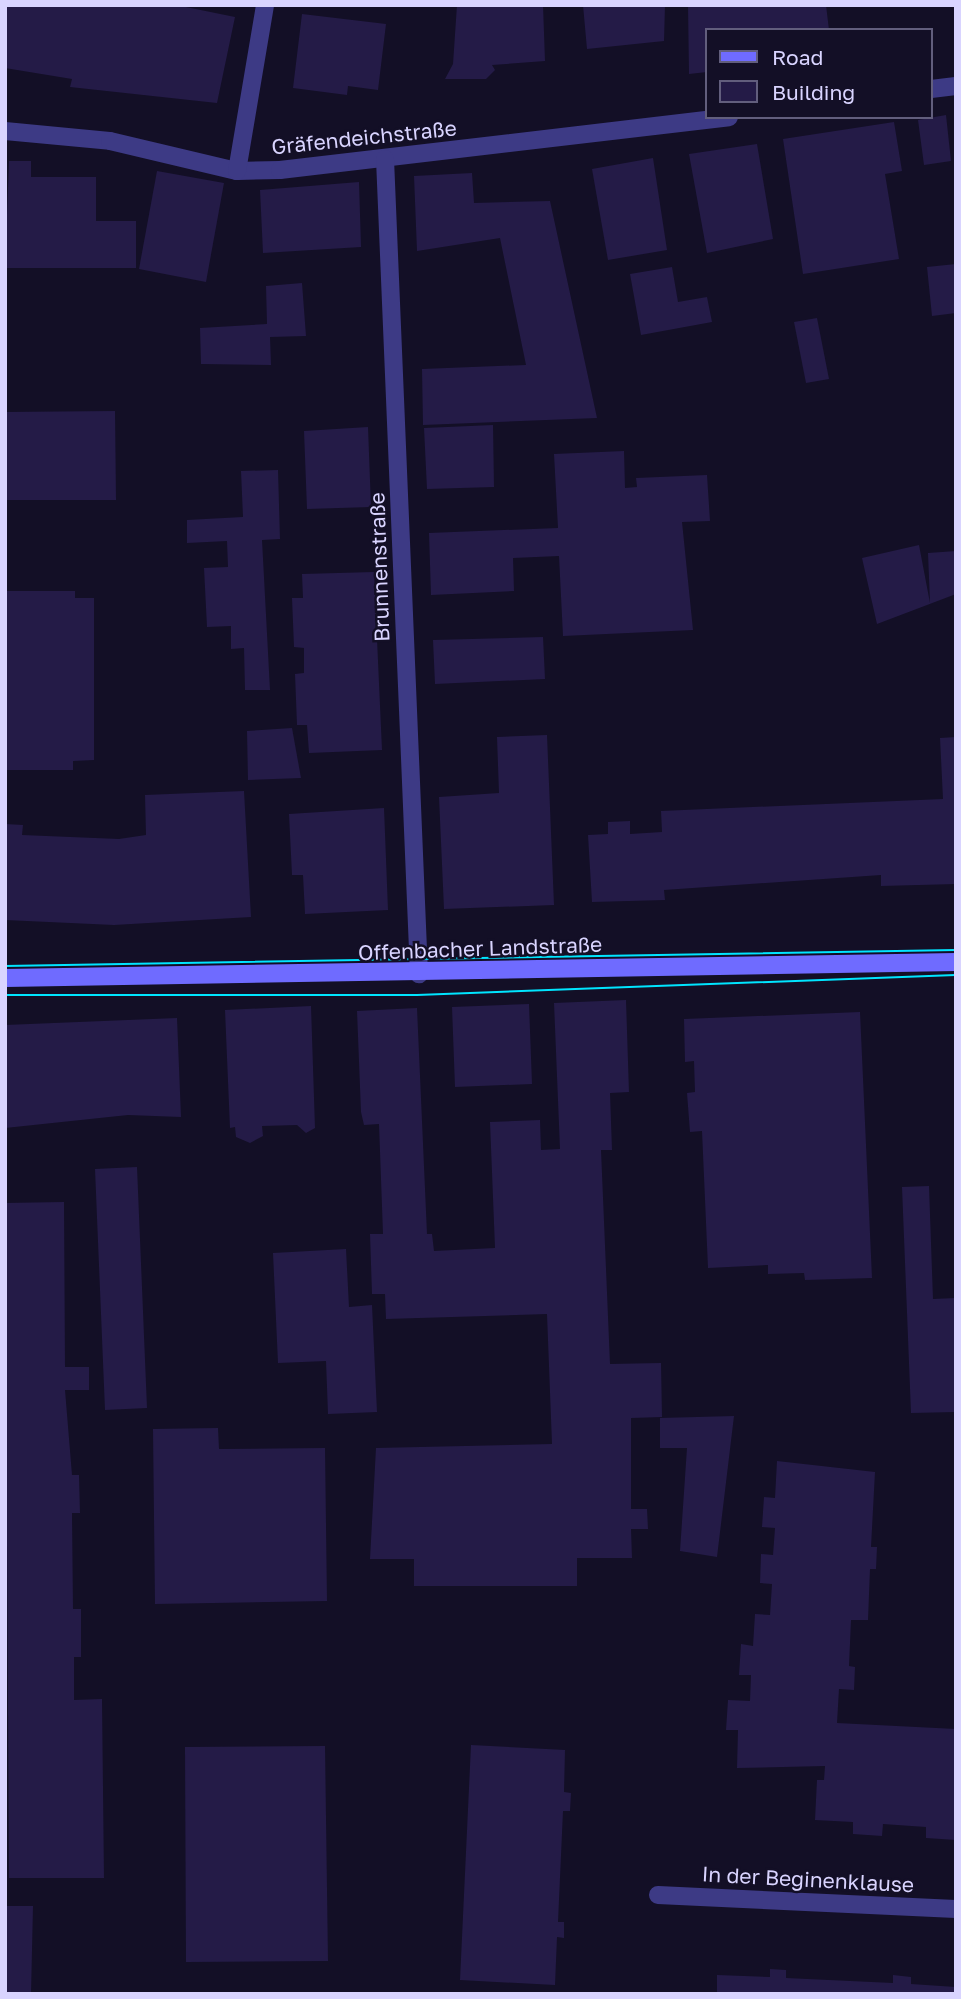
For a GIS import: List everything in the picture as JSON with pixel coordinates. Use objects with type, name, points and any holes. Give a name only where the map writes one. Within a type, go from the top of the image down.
[{"type":"main road","name":"Offenbacher Landstraße","points":[[5,978],[419,974],[956,962]]},
{"type":"street","points":[[237,171],[265,5]]},
{"type":"street","points":[[933,89],[956,86]]},
{"type":"street","name":"Gräfendeichstraße","points":[[5,131],[110,141],[237,171],[385,159],[713,119]]},
{"type":"street","name":"Brunnenstraße","points":[[385,159],[419,974]]},
{"type":"street","name":"In der Beginenklause","points":[[658,1895],[956,1909]]},
{"type":"building","points":[[5,5],[176,5],[235,17],[217,103],[70,87],[72,79],[5,68]]},
{"type":"building","points":[[457,5],[543,5],[545,61],[492,65],[495,70],[486,79],[445,79],[453,64]]},
{"type":"building","points":[[583,5],[665,5],[664,41],[587,49]]},
{"type":"building","points":[[688,5],[826,5],[829,28],[706,28],[706,72],[689,74]]},
{"type":"building","points":[[302,14],[386,24],[378,90],[348,86],[347,95],[293,88]]},
{"type":"building","points":[[946,115],[951,161],[924,165],[918,120]]},
{"type":"building","points":[[894,122],[902,171],[885,174],[899,259],[803,274],[783,139]]},
{"type":"building","points":[[757,144],[773,239],[707,253],[689,154]]},
{"type":"building","points":[[653,158],[667,250],[608,260],[592,169]]},
{"type":"building","points":[[9,161],[31,161],[31,177],[96,177],[96,221],[136,221],[136,268],[5,268]]},
{"type":"building","points":[[157,171],[224,183],[206,282],[139,269]]},
{"type":"building","points":[[472,173],[474,203],[550,201],[597,418],[423,425],[422,369],[526,365],[500,238],[417,251],[414,176]]},
{"type":"building","points":[[359,182],[361,247],[263,253],[260,190]]},
{"type":"building","points":[[956,264],[956,313],[932,316],[927,267]]},
{"type":"building","points":[[672,267],[678,302],[707,297],[712,322],[641,335],[630,274]]},
{"type":"building","points":[[302,283],[306,336],[270,337],[271,365],[201,364],[200,328],[267,324],[266,286]]},
{"type":"building","points":[[817,318],[829,379],[806,383],[794,322]]},
{"type":"building","points":[[115,411],[116,500],[5,500],[5,412]]},
{"type":"building","points":[[493,425],[494,487],[427,489],[424,428]]},
{"type":"building","points":[[368,427],[371,507],[307,509],[304,431]]},
{"type":"building","points":[[624,451],[625,488],[637,487],[636,478],[707,475],[710,521],[682,522],[693,630],[563,636],[559,556],[513,558],[514,591],[431,595],[429,533],[558,528],[554,454]]},
{"type":"building","points":[[278,470],[280,539],[262,540],[270,690],[245,690],[244,648],[231,649],[231,626],[207,627],[204,568],[228,567],[227,541],[187,543],[187,520],[243,517],[241,471]]},
{"type":"building","points":[[919,545],[930,603],[928,553],[956,551],[956,594],[877,624],[862,558]]},
{"type":"building","points":[[374,572],[382,750],[309,753],[307,725],[297,725],[295,674],[304,673],[304,648],[294,647],[292,598],[303,598],[302,574]]},
{"type":"building","points":[[5,591],[75,591],[75,598],[94,598],[94,760],[73,761],[73,770],[5,770]]},
{"type":"building","points":[[543,637],[545,679],[435,684],[433,640]]},
{"type":"building","points":[[292,728],[301,778],[248,780],[247,731]]},
{"type":"building","points":[[547,735],[554,905],[444,909],[439,797],[499,793],[497,737]]},
{"type":"building","points":[[956,737],[956,884],[881,886],[881,875],[664,890],[665,900],[592,902],[588,835],[608,834],[608,822],[630,821],[630,834],[662,832],[661,811],[943,799],[940,738]]},
{"type":"building","points":[[244,791],[251,917],[114,925],[5,920],[5,824],[23,825],[22,835],[119,839],[146,835],[145,795]]},
{"type":"building","points":[[384,808],[388,910],[305,914],[303,875],[292,875],[289,814]]},
{"type":"building","points":[[626,1000],[629,1092],[610,1093],[612,1150],[601,1150],[610,1364],[661,1363],[662,1417],[631,1418],[631,1509],[647,1509],[648,1529],[631,1529],[632,1558],[577,1558],[577,1586],[414,1586],[414,1559],[370,1559],[376,1448],[552,1444],[547,1314],[386,1319],[385,1294],[372,1294],[370,1234],[383,1234],[379,1124],[364,1125],[361,1112],[357,1011],[417,1008],[427,1234],[432,1234],[434,1251],[495,1248],[490,1122],[540,1120],[541,1150],[560,1149],[554,1003]]},
{"type":"building","points":[[529,1004],[532,1084],[455,1087],[452,1007]]},
{"type":"building","points":[[311,1006],[315,1128],[306,1133],[297,1125],[262,1126],[263,1136],[250,1143],[236,1137],[235,1127],[230,1128],[225,1010]]},
{"type":"building","points":[[860,1012],[872,1278],[805,1280],[804,1273],[768,1274],[768,1265],[708,1268],[702,1131],[690,1132],[687,1093],[695,1092],[694,1061],[685,1062],[684,1019]]},
{"type":"building","points":[[177,1018],[181,1117],[128,1115],[5,1128],[5,1025]]},
{"type":"building","points":[[137,1167],[147,1408],[105,1410],[95,1169]]},
{"type":"building","points":[[929,1186],[933,1299],[956,1298],[956,1412],[911,1413],[902,1187]]},
{"type":"building","points":[[64,1202],[65,1367],[89,1367],[89,1390],[65,1390],[72,1475],[79,1475],[80,1513],[72,1513],[73,1609],[81,1609],[81,1657],[74,1657],[74,1700],[102,1699],[104,1878],[9,1878],[5,1203]]},
{"type":"building","points":[[346,1249],[349,1307],[372,1305],[377,1412],[328,1414],[326,1361],[278,1363],[273,1253]]},
{"type":"building","points":[[734,1416],[717,1557],[680,1551],[687,1448],[660,1448],[660,1418]]},
{"type":"building","points":[[218,1428],[219,1449],[325,1448],[327,1601],[155,1604],[153,1429]]},
{"type":"building","points":[[777,1461],[875,1472],[871,1547],[877,1547],[876,1569],[870,1569],[868,1620],[851,1620],[849,1666],[855,1667],[854,1690],[839,1689],[837,1723],[956,1729],[956,1840],[926,1838],[926,1827],[883,1824],[882,1836],[853,1834],[853,1822],[815,1820],[817,1780],[824,1780],[825,1766],[737,1768],[738,1730],[726,1730],[728,1700],[750,1701],[751,1675],[739,1675],[741,1644],[753,1646],[755,1614],[770,1615],[772,1584],[760,1583],[761,1554],[773,1555],[775,1528],[762,1527],[764,1497],[775,1498]]},
{"type":"building","points":[[471,1745],[565,1750],[564,1792],[571,1793],[570,1811],[563,1811],[558,1922],[564,1922],[564,1938],[557,1937],[555,1985],[460,1980]]},
{"type":"building","points":[[325,1746],[328,1961],[186,1962],[185,1747]]},
{"type":"building","points":[[5,1906],[33,1906],[31,1994],[5,1994]]},
{"type":"building","points":[[770,1969],[786,1970],[786,1978],[893,1983],[893,1975],[911,1977],[911,1984],[956,1987],[956,1994],[717,1994],[717,1975],[770,1977]]},
{"type":"tram line","points":[[5,966],[956,950]]},
{"type":"tram line","points":[[5,995],[417,995],[956,975]]}]
